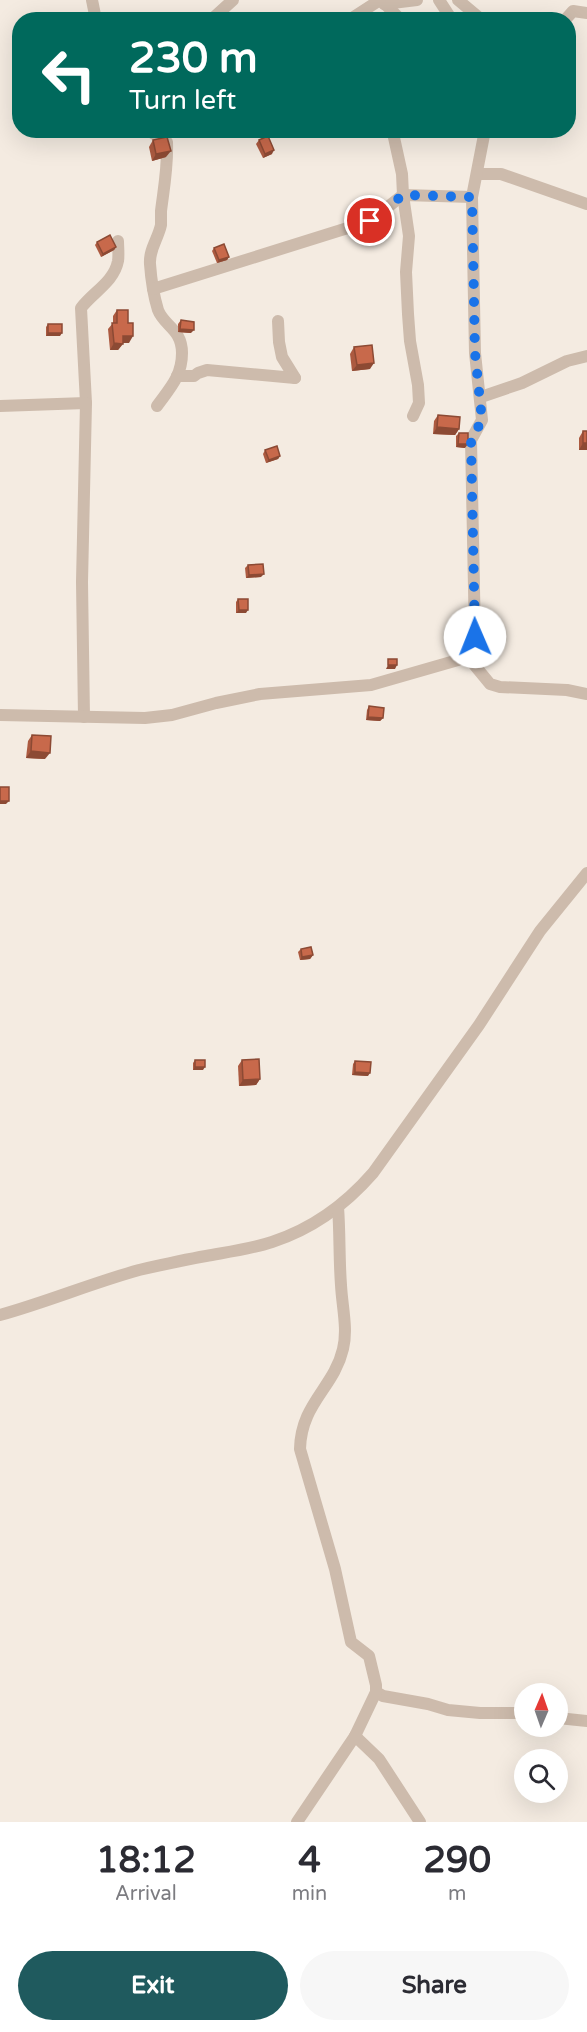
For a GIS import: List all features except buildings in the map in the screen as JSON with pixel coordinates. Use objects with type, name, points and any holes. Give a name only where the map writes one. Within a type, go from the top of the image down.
[{"type":"street","points":[[219,12],[232,0]]},
{"type":"street","points":[[363,12],[382,1],[417,0]]},
{"type":"street","points":[[458,0],[472,12]]},
{"type":"street","points":[[382,1],[393,12]]},
{"type":"street","points":[[572,12],[587,14]]},
{"type":"street","points":[[157,406],[173,386],[182,354],[180,340],[159,311],[153,289],[150,252],[161,226],[168,169],[168,142],[161,138]]},
{"type":"street","points":[[394,138],[402,174],[409,236],[406,272],[408,314],[419,403],[413,416]]},
{"type":"street","points":[[0,715],[145,718],[172,716],[216,703],[260,694],[371,685],[467,656],[474,647],[475,637],[471,440],[482,420],[475,353],[472,197],[484,138]]},
{"type":"street","points":[[477,174],[501,174],[587,204]]},
{"type":"street","points":[[153,289],[370,221],[403,195],[472,197]]},
{"type":"street","points":[[84,717],[82,582],[86,403],[81,308],[112,276],[118,261],[118,241]]},
{"type":"street","points":[[177,376],[194,376],[207,370],[295,378],[282,357],[278,321]]},
{"type":"street","points":[[481,397],[522,383],[567,361],[587,356]]},
{"type":"street","points":[[0,406],[86,403]]},
{"type":"street","points":[[467,656],[490,684],[500,687],[587,693]]},
{"type":"street","points":[[0,1315],[132,1272],[251,1248],[274,1241],[300,1230],[338,1207],[373,1173],[479,1025],[540,931],[587,873]]},
{"type":"street","points":[[297,1822],[355,1736],[376,1692],[369,1656],[351,1642],[332,1560],[300,1449],[300,1435],[306,1419],[336,1367],[343,1349],[344,1324],[338,1207]]},
{"type":"street","points":[[376,1692],[383,1696],[448,1710],[514,1713]]},
{"type":"street","points":[[568,1719],[587,1721]]},
{"type":"street","points":[[355,1736],[379,1759],[420,1822]]},
{"type":"route","points":[[370,221],[403,195],[472,197],[475,353],[482,420],[471,440],[475,637]]}]
